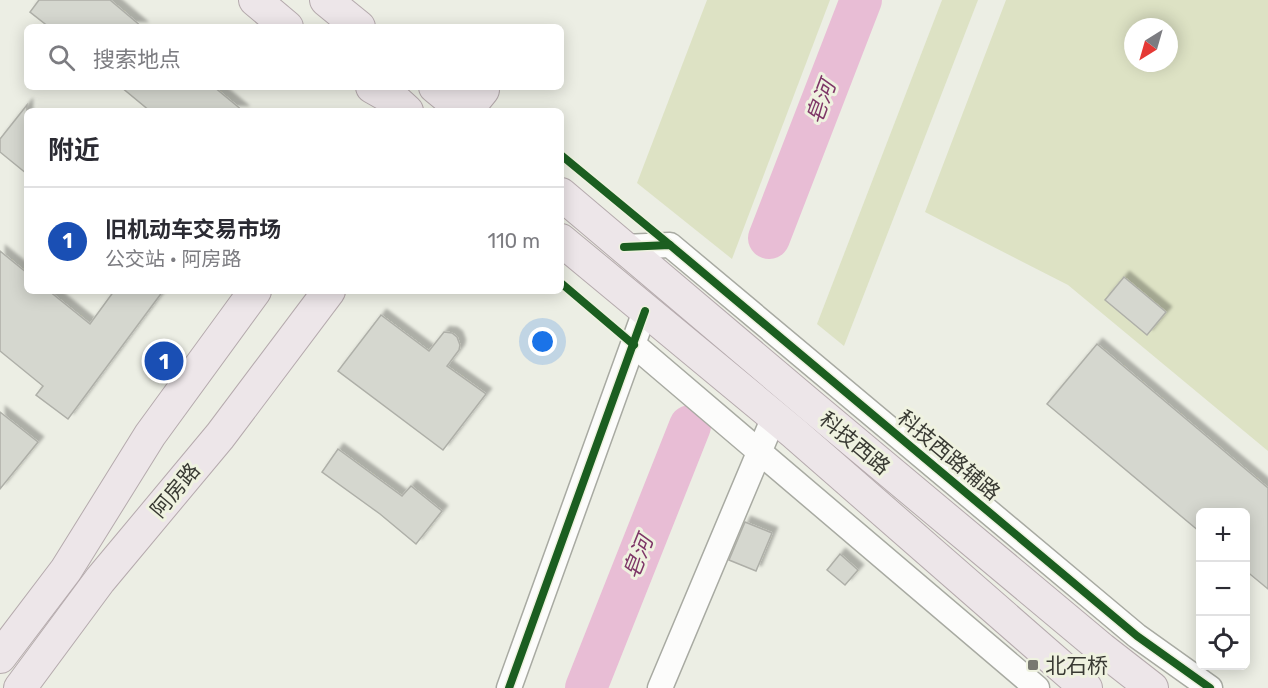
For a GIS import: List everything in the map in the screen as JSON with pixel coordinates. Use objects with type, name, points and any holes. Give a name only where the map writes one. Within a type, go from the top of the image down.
[{"type":"main road","points":[[255,0],[283,24]]},
{"type":"main road","points":[[326,0],[354,24]]},
{"type":"main road","points":[[441,90],[471,104]]},
{"type":"main road","name":"科技西路","points":[[564,197],[863,450],[1152,688]]},
{"type":"main road","name":"科技西路","points":[[564,243],[774,417],[1086,688]]},
{"type":"main road","points":[[0,657],[66,570],[150,435],[253,294]]},
{"type":"main road","name":"阿房路","points":[[20,688],[100,579],[220,436],[327,294]]},
{"type":"street","name":"科技西路辅路","points":[[624,247],[670,245],[1137,636],[1210,688]]},
{"type":"street","points":[[509,688],[645,311]]},
{"type":"street","points":[[634,345],[1037,688]]},
{"type":"street","points":[[660,688],[774,417]]},
{"type":"green space","points":[[707,0],[830,0],[732,259],[637,183]]},
{"type":"green space","points":[[942,0],[978,0],[844,346],[817,324]]},
{"type":"green space","points":[[1006,0],[1268,0],[1268,451],[1068,285],[925,212]]},
{"type":"building","points":[[39,0],[110,0],[138,24],[45,24],[30,12]]},
{"type":"building","points":[[125,90],[218,90],[239,108],[146,108]]},
{"type":"building","points":[[24,109],[24,172],[0,152],[0,139]]},
{"type":"building","points":[[0,251],[24,271],[24,294],[53,294],[90,324],[112,294],[161,294],[68,419],[36,395],[43,386],[0,351]]},
{"type":"building","points":[[1124,277],[1166,312],[1147,335],[1105,300]]},
{"type":"building","points":[[381,315],[429,351],[444,332],[452,333],[457,337],[460,345],[447,366],[486,394],[443,450],[338,371]]},
{"type":"building","points":[[1097,344],[1268,488],[1268,589],[1250,574],[1250,508],[1196,508],[1196,529],[1047,404]]},
{"type":"building","points":[[0,412],[38,442],[0,489]]},
{"type":"building","points":[[338,449],[402,496],[411,486],[442,511],[416,544],[380,514],[322,472]]},
{"type":"building","points":[[745,522],[772,533],[756,571],[729,560]]},
{"type":"building","points":[[840,554],[858,570],[845,585],[827,570]]},
{"type":"waterway","name":"皂河","points":[[769,238],[861,0]]},
{"type":"waterway","name":"皂河","points":[[586,688],[690,426]]},
{"type":"cycle path","points":[[564,157],[670,245]]},
{"type":"cycle path","points":[[624,247],[670,245],[1137,636],[1210,688]]},
{"type":"cycle path","points":[[564,286],[634,345]]},
{"type":"cycle path","points":[[509,688],[645,311]]},
{"type":"place","name":"旧机动车交易市场","points":[[164,361]]},
{"type":"place","name":"北石桥","points":[[1033,665]]}]
